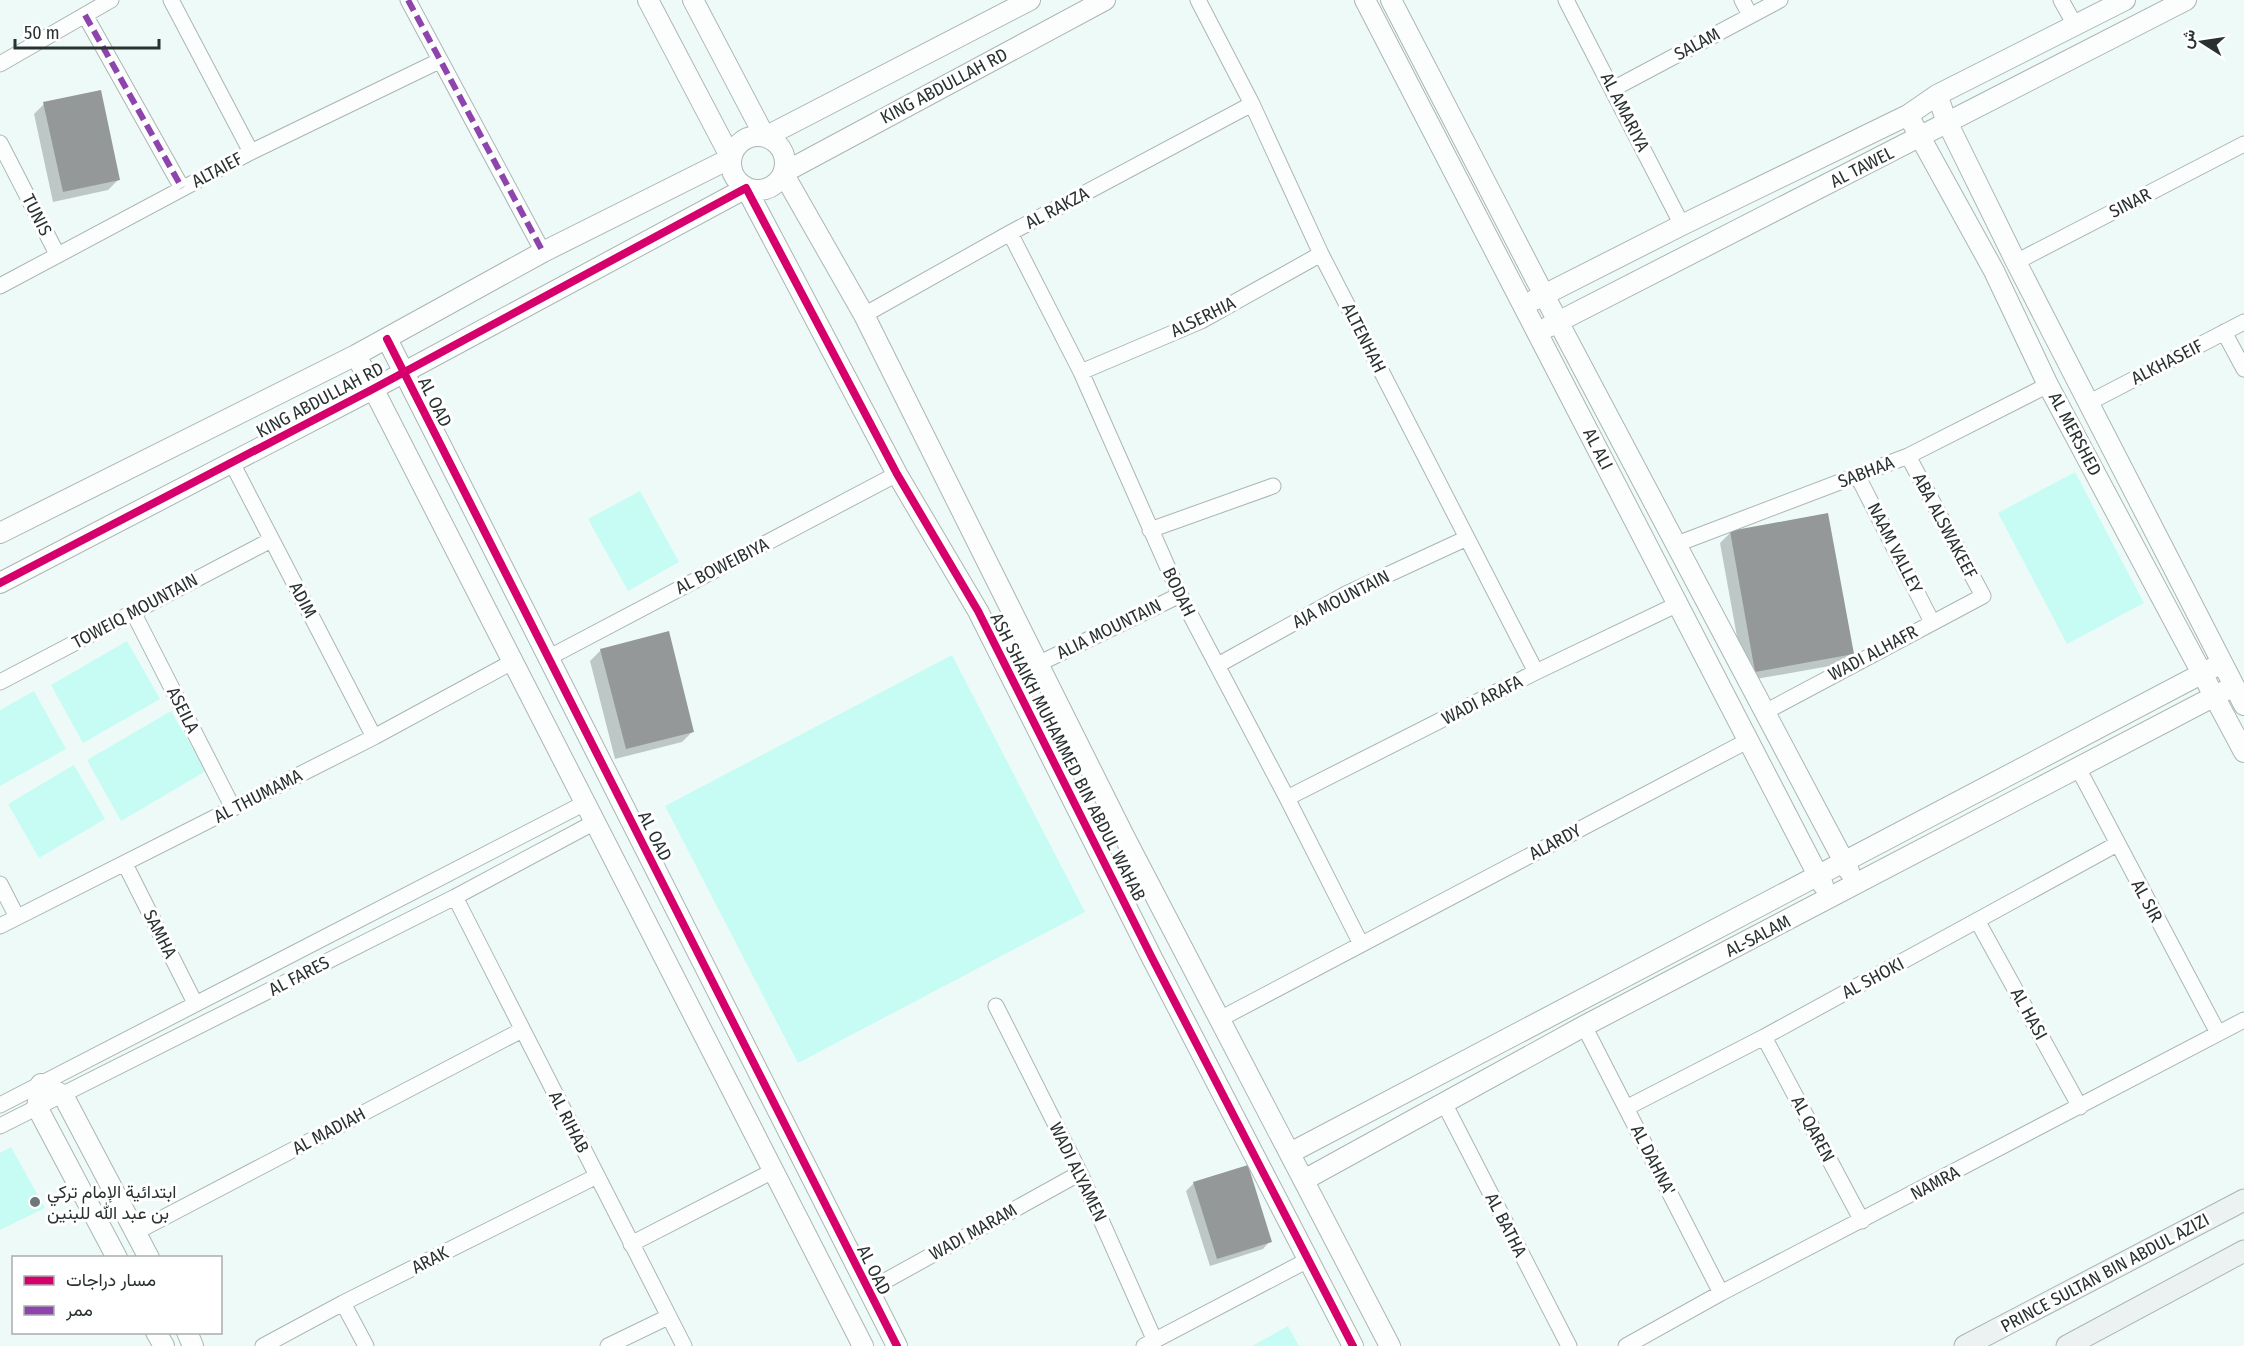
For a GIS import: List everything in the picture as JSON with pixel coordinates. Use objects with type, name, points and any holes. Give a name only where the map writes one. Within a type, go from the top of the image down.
[{"type":"main road","name":"PRINCE SULTAN BIN ABDUL AZIZI","points":[[1965,1346],[2244,1200]]},
{"type":"main road","points":[[2067,1346],[2244,1251]]},
{"type":"street","points":[[0,64],[111,0]]},
{"type":"street","points":[[171,0],[251,152]]},
{"type":"street","points":[[408,0],[543,252]]},
{"type":"street","points":[[648,0],[731,158]]},
{"type":"street","points":[[693,0],[765,137],[780,147],[784,155],[783,173],[772,186],[764,190],[746,188],[734,175],[731,158],[735,150],[748,138],[765,137]]},
{"type":"street","name":"KING ABDULLAH RD","points":[[765,137],[1030,0]]},
{"type":"street","name":"KING ABDULLAH RD","points":[[783,173],[1105,0]]},
{"type":"street","name":"ALTENHAH","points":[[1198,0],[1252,104],[1321,254],[1536,672]]},
{"type":"street","name":"AL ALI","points":[[1365,0],[1830,899]]},
{"type":"street","name":"AL ALI","points":[[1391,0],[1544,295],[1856,884]]},
{"type":"street","name":"AL AMARIYA","points":[[1566,0],[1682,225]]},
{"type":"street","points":[[1742,0],[1750,15]]},
{"type":"street","name":"SALAM","points":[[1613,89],[1780,0]]},
{"type":"street","points":[[2061,0],[2075,25]]},
{"type":"street","name":"AL TAWEL","points":[[1523,307],[1682,225],[1908,115],[1937,95],[2125,0]]},
{"type":"street","name":"AL TAWEL","points":[[1538,333],[2186,0]]},
{"type":"street","points":[[85,15],[182,188]]},
{"type":"street","name":"ALTAIEF","points":[[0,286],[251,152],[439,61]]},
{"type":"street","name":"AL MERSHED","points":[[1937,95],[1947,122],[2016,262],[2244,705]]},
{"type":"street","name":"AL RAKZA","points":[[864,315],[1010,233],[1252,104]]},
{"type":"street","name":"AL MERSHED","points":[[1908,115],[1994,271],[2048,385],[2244,752]]},
{"type":"street","name":"TUNIS","points":[[0,143],[57,254]]},
{"type":"street","name":"SINAR","points":[[2016,262],[2244,144]]},
{"type":"street","name":"KING ABDULLAH RD","points":[[0,533],[356,356],[543,252],[731,158]]},
{"type":"street","name":"ASH SHAIKH MUHAMMED BIN ABDUL WAHAB","points":[[783,173],[864,315],[1218,1020],[1390,1346]]},
{"type":"street","name":"KING ABDULLAH RD","points":[[0,583],[373,389],[746,188]]},
{"type":"street","name":"ASH SHAIKH MUHAMMED BIN ABDUL WAHAB","points":[[746,188],[897,474],[978,611],[1123,900],[1353,1346]]},
{"type":"street","name":"BODAH","points":[[1010,233],[1081,372],[1180,595],[1361,944]]},
{"type":"street","name":"ALSERHIA","points":[[1081,372],[1201,321],[1321,254]]},
{"type":"street","name":"ALKHASEIF","points":[[2090,402],[2244,322]]},
{"type":"street","points":[[2224,332],[2244,369]]},
{"type":"street","name":"AL OAD","points":[[387,339],[867,1291],[897,1346]]},
{"type":"street","points":[[356,356],[863,1346]]},
{"type":"street","name":"SABHAA","points":[[1677,544],[1908,456],[2048,385]]},
{"type":"street","name":"ABA ALSWAKEEF","points":[[1908,456],[1983,596]]},
{"type":"street","name":"ADIM","points":[[232,463],[374,737]]},
{"type":"street","name":"AL BOWEIBIYA","points":[[548,658],[897,474]]},
{"type":"street","name":"NAAM VALLEY","points":[[1857,475],[1932,622]]},
{"type":"street","points":[[1150,530],[1273,486]]},
{"type":"street","name":"AJA MOUNTAIN","points":[[1218,665],[1346,594],[1467,538]]},
{"type":"street","name":"TOWEIQ MOUNTAIN","points":[[0,682],[271,540]]},
{"type":"street","name":"ALIA MOUNTAIN","points":[[1038,664],[1180,595]]},
{"type":"street","name":"WADI ALHAFR","points":[[1765,712],[1983,596]]},
{"type":"street","name":"WADI ARAFA","points":[[1287,798],[1536,672],[1678,604]]},
{"type":"street","name":"ASEILA","points":[[133,612],[233,808]]},
{"type":"street","name":"AL THUMAMA","points":[[0,926],[374,737],[514,661]]},
{"type":"street","name":"AL-SALAM","points":[[1290,1154],[2222,663]]},
{"type":"street","name":"AL-SALAM","points":[[1304,1180],[1584,1026],[2234,686]]},
{"type":"street","name":"ALARDY","points":[[1218,1020],[1749,740]]},
{"type":"street","name":"AL SIR","points":[[2078,768],[2218,1034]]},
{"type":"street","name":"AL FARES","points":[[0,1105],[585,803]]},
{"type":"street","name":"AL FARES","points":[[0,1126],[456,897],[595,822]]},
{"type":"street","name":"AL SHOKI","points":[[1626,1108],[1978,922],[2116,844]]},
{"type":"street","name":"SAMHA","points":[[125,864],[195,1003]]},
{"type":"street","points":[[0,884],[17,917]]},
{"type":"street","points":[[1123,900],[1150,886]]},
{"type":"street","name":"AL RIHAB","points":[[456,897],[684,1346]]},
{"type":"street","name":"AL HASI","points":[[1978,922],[2080,1107]]},
{"type":"street","name":"WADI ALYAMEN","points":[[996,1006],[1080,1173],[1150,1343]]},
{"type":"street","name":"NAMRA","points":[[1626,1346],[1721,1293],[2244,1020]]},
{"type":"street","name":"AL DAHNA'","points":[[1584,1026],[1721,1293]]},
{"type":"street","name":"AL MADIAH","points":[[136,1232],[522,1030]]},
{"type":"street","name":"AL QAREN","points":[[1764,1037],[1862,1221]]},
{"type":"street","points":[[116,1256],[37,1107],[42,1084],[63,1095],[148,1256]]},
{"type":"street","name":"AL BATHA","points":[[1444,1103],[1569,1346]]},
{"type":"street","points":[[631,1244],[773,1170]]},
{"type":"street","name":"WADI MARAM","points":[[867,1291],[1080,1173]]},
{"type":"street","name":"ARAK","points":[[263,1346],[343,1303],[597,1176]]},
{"type":"street","points":[[1150,1343],[1308,1260]]},
{"type":"street","points":[[343,1303],[366,1346]]},
{"type":"street","points":[[608,1346],[668,1317]]},
{"type":"shaded area","points":[[2075,472],[2144,603],[2067,644],[1998,513]]},
{"type":"shaded area","points":[[640,491],[679,562],[628,591],[588,519]]},
{"type":"shaded area","points":[[127,641],[160,699],[83,743],[51,685]]},
{"type":"shaded area","points":[[952,655],[1085,912],[798,1063],[665,806]]},
{"type":"shaded area","points":[[34,691],[66,749],[0,786],[0,710]]},
{"type":"shaded area","points":[[171,711],[206,771],[121,821],[87,760]]},
{"type":"shaded area","points":[[74,765],[105,819],[39,858],[8,804]]},
{"type":"shaded area","points":[[11,1147],[45,1208],[0,1230],[0,1153]]},
{"type":"shaded area","points":[[1288,1326],[1299,1346],[1252,1346]]},
{"type":"building","points":[[101,90],[120,180],[63,192],[43,102]]},
{"type":"building","points":[[1828,513],[1854,654],[1755,672],[1730,531]]},
{"type":"building","points":[[669,631],[694,732],[626,749],[600,649]]},
{"type":"building","points":[[1248,1165],[1272,1242],[1217,1259],[1193,1182]]},
{"type":"marked path","points":[[408,0],[543,252]]},
{"type":"marked path","points":[[85,15],[182,188]]},
{"type":"cycle path","points":[[0,583],[373,389],[746,188],[897,474],[978,611],[1152,958],[1353,1346]]},
{"type":"cycle path","points":[[387,339],[897,1346]]},
{"type":"place","name":"ابتدائية الإمام تركي بن عبد الله للبنين","points":[[35,1202]]}]
